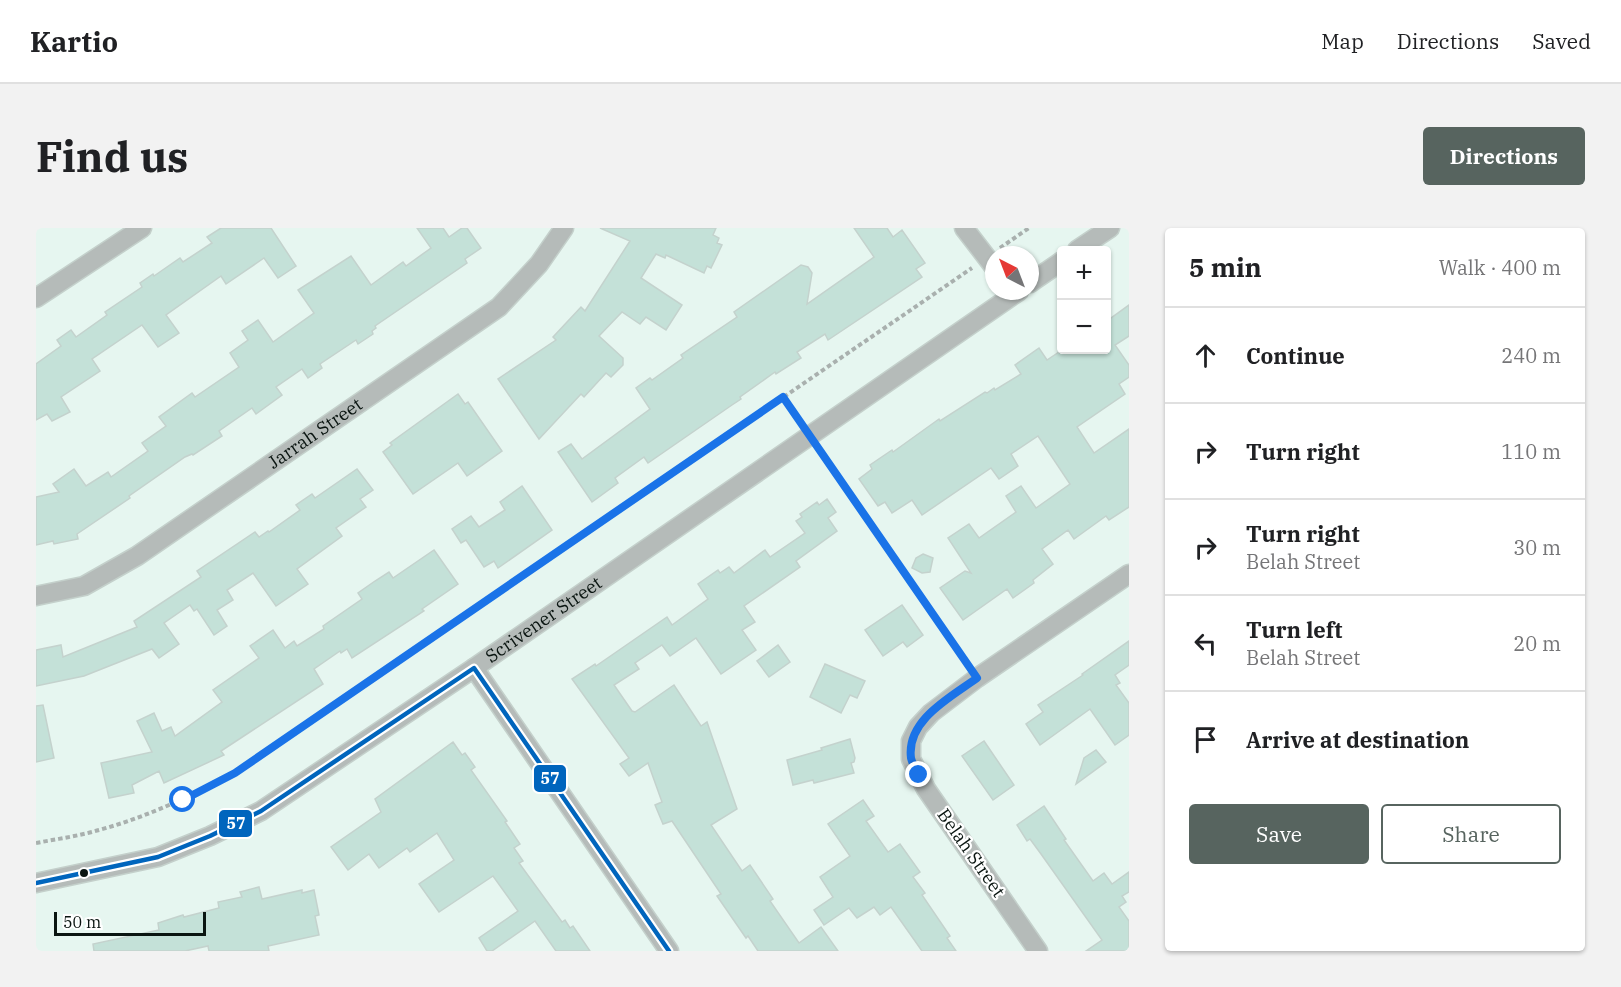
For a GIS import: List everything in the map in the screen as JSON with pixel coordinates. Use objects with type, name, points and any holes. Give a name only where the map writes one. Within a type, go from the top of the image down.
[{"type":"street","points":[[36,298],[142,228]]},
{"type":"street","name":"Jarrah Street","points":[[36,596],[84,586],[137,556],[499,307],[539,264],[564,228]]},
{"type":"street","points":[[964,228],[985,255]]},
{"type":"street","points":[[1083,246],[1110,228]]},
{"type":"street","points":[[1039,277],[1057,264]]},
{"type":"street","name":"Scrivener Street","points":[[36,883],[158,857],[210,836],[261,811],[474,668],[1004,300]]},
{"type":"street","name":"Belah Street","points":[[1038,951],[926,789],[911,759],[912,741],[918,727],[931,712],[1129,574]]},
{"type":"street","points":[[474,668],[669,951]]},
{"type":"path","points":[[1008,246],[1029,228]]},
{"type":"path","points":[[36,843],[98,830],[136,819],[183,800],[235,773],[783,397],[985,265]]},
{"type":"path","points":[[783,397],[977,678]]},
{"type":"building","points":[[221,228],[271,228],[296,266],[278,278],[264,258],[226,284],[221,276],[166,315],[179,333],[158,347],[142,325],[92,359],[100,371],[61,397],[70,412],[52,421],[47,414],[36,420],[36,364],[61,346],[57,340],[71,330],[76,337],[107,315],[105,312],[142,287],[140,283],[153,274],[154,276],[180,258],[183,262],[212,243],[207,237]]},
{"type":"building","points":[[417,228],[443,228],[449,237],[462,228],[467,228],[481,248],[465,259],[467,263],[375,326],[373,334],[358,344],[356,340],[320,364],[322,368],[308,378],[302,369],[276,387],[282,395],[256,414],[252,408],[219,431],[222,436],[193,455],[185,457],[129,496],[130,498],[77,534],[78,539],[36,545],[36,497],[59,492],[53,484],[74,469],[86,486],[108,472],[111,477],[148,451],[142,443],[166,426],[159,417],[192,393],[195,397],[239,367],[230,353],[248,340],[242,331],[258,320],[273,342],[314,313],[298,290],[351,256],[371,285],[403,262],[406,266],[431,248]]},
{"type":"building","points":[[600,228],[716,228],[713,235],[719,238],[717,243],[722,245],[711,268],[707,266],[704,273],[666,255],[665,258],[656,254],[641,278],[682,305],[666,330],[646,317],[640,324],[622,312],[599,336],[623,358],[623,365],[611,377],[606,373],[584,397],[581,394],[539,439],[498,379],[556,340],[553,337],[581,307],[585,311],[630,241]]},
{"type":"building","points":[[854,228],[887,228],[893,237],[902,230],[925,263],[916,269],[922,277],[828,340],[825,334],[797,352],[801,358],[776,374],[775,372],[740,397],[741,399],[648,463],[644,457],[615,478],[618,483],[592,502],[558,452],[571,444],[582,459],[650,409],[636,388],[650,378],[652,380],[683,358],[681,355],[737,317],[734,312],[801,265],[808,267],[812,273],[807,304],[874,257]]},
{"type":"building","points":[[1129,305],[1129,336],[1115,345],[1129,365],[1129,377],[1119,384],[1125,394],[1077,427],[1094,453],[1129,429],[1129,507],[1109,520],[1106,516],[1074,539],[1068,530],[1042,549],[1053,564],[1033,580],[1034,583],[1013,598],[1007,589],[963,620],[940,588],[965,571],[971,573],[948,538],[969,524],[979,538],[1016,512],[1006,496],[1021,486],[1036,508],[1070,484],[1038,436],[1011,454],[1018,466],[999,479],[991,468],[922,515],[912,500],[892,513],[885,502],[878,506],[859,479],[872,469],[870,465],[892,450],[893,452],[939,419],[940,421],[985,392],[994,388],[995,390],[1021,374],[1015,365],[1039,348],[1047,360],[1057,353],[1111,354],[1111,318]]},
{"type":"building","points":[[458,394],[465,404],[468,402],[502,451],[467,476],[458,463],[413,494],[383,452],[392,445],[390,443]]},
{"type":"building","points":[[357,469],[373,490],[360,499],[366,507],[336,528],[342,536],[297,569],[308,584],[276,606],[253,573],[227,590],[233,600],[217,610],[227,626],[214,635],[197,609],[194,611],[190,605],[164,623],[179,644],[159,658],[152,649],[84,676],[36,686],[36,650],[61,645],[63,657],[137,627],[134,621],[201,577],[197,571],[255,532],[259,537],[269,532],[300,510],[296,505],[312,494],[315,498]]},
{"type":"building","points":[[522,486],[552,530],[498,568],[494,561],[484,567],[466,540],[461,543],[452,529],[471,516],[479,527],[505,510],[500,502]]},
{"type":"building","points":[[827,499],[836,512],[828,518],[837,531],[796,561],[800,567],[744,606],[755,622],[742,630],[756,650],[721,674],[696,638],[670,656],[662,645],[635,663],[639,669],[614,685],[635,712],[674,685],[701,726],[707,722],[737,809],[711,825],[742,871],[750,865],[773,899],[770,901],[799,943],[821,927],[838,951],[758,951],[748,936],[746,938],[717,896],[721,894],[672,821],[663,824],[655,805],[662,802],[648,763],[629,776],[620,764],[629,758],[572,679],[595,664],[596,666],[667,617],[672,625],[708,599],[698,584],[718,570],[720,573],[729,567],[734,573],[765,550],[770,557],[805,533],[796,521],[802,517],[800,514],[817,502],[819,505]]},
{"type":"building","points":[[434,550],[458,584],[422,609],[424,611],[352,658],[347,649],[341,653],[340,651],[314,669],[323,684],[221,751],[224,755],[164,783],[159,771],[132,785],[134,793],[109,798],[101,763],[152,752],[137,721],[154,713],[162,731],[171,727],[175,736],[222,702],[213,690],[259,658],[250,646],[273,630],[285,648],[294,641],[297,646],[324,629],[323,626],[362,599],[358,593],[375,581],[389,572],[393,578]]},
{"type":"building","points":[[923,554],[933,558],[930,572],[922,573],[912,568],[916,558]]},
{"type":"building","points":[[902,605],[923,635],[907,647],[903,642],[883,656],[865,630]]},
{"type":"building","points":[[1129,641],[1129,665],[1115,675],[1120,683],[1116,685],[1129,703],[1129,735],[1115,745],[1090,709],[1040,745],[1026,724],[1043,712],[1038,705]]},
{"type":"building","points":[[778,645],[790,662],[769,677],[757,661]]},
{"type":"building","points":[[825,664],[865,681],[857,698],[850,695],[841,713],[810,697]]},
{"type":"building","points":[[43,705],[54,758],[36,762],[36,706]]},
{"type":"building","points":[[850,739],[855,758],[851,763],[854,773],[814,783],[813,780],[793,785],[787,760]]},
{"type":"building","points":[[984,741],[1014,785],[993,800],[962,756]]},
{"type":"building","points":[[453,742],[462,755],[465,753],[475,767],[471,770],[507,821],[505,822],[520,844],[514,848],[523,861],[519,863],[562,922],[565,920],[570,928],[573,926],[590,951],[556,951],[535,921],[492,951],[487,951],[479,938],[518,911],[493,876],[439,912],[419,884],[454,860],[437,833],[410,852],[407,848],[379,868],[369,854],[348,870],[331,847],[381,812],[375,799]]},
{"type":"building","points":[[1096,750],[1106,762],[1076,784],[1084,758]]},
{"type":"building","points":[[863,800],[874,816],[866,821],[888,852],[900,844],[920,872],[913,877],[925,893],[922,895],[950,936],[947,938],[956,951],[922,951],[891,907],[880,915],[874,907],[857,918],[849,908],[824,925],[814,910],[833,897],[820,877],[850,856],[828,824]]},
{"type":"building","points":[[1044,806],[1066,839],[1064,840],[1093,881],[1104,873],[1112,884],[1129,872],[1129,892],[1122,896],[1126,902],[1119,907],[1129,921],[1129,951],[1086,951],[1102,940],[1030,839],[1027,841],[1017,825]]},
{"type":"building","points":[[259,887],[262,899],[302,890],[302,893],[314,890],[319,915],[315,916],[319,935],[268,946],[269,951],[209,951],[208,946],[185,951],[94,951],[93,944],[159,930],[158,923],[219,908],[218,902],[242,897],[240,892]]},
{"type":"transit line","name":"57","points":[[36,883],[158,857],[210,836],[261,811],[474,668],[669,951]]},
{"type":"route","points":[[183,800],[235,773],[783,397],[977,678],[931,712],[918,727],[912,741],[911,759],[919,775]]}]
